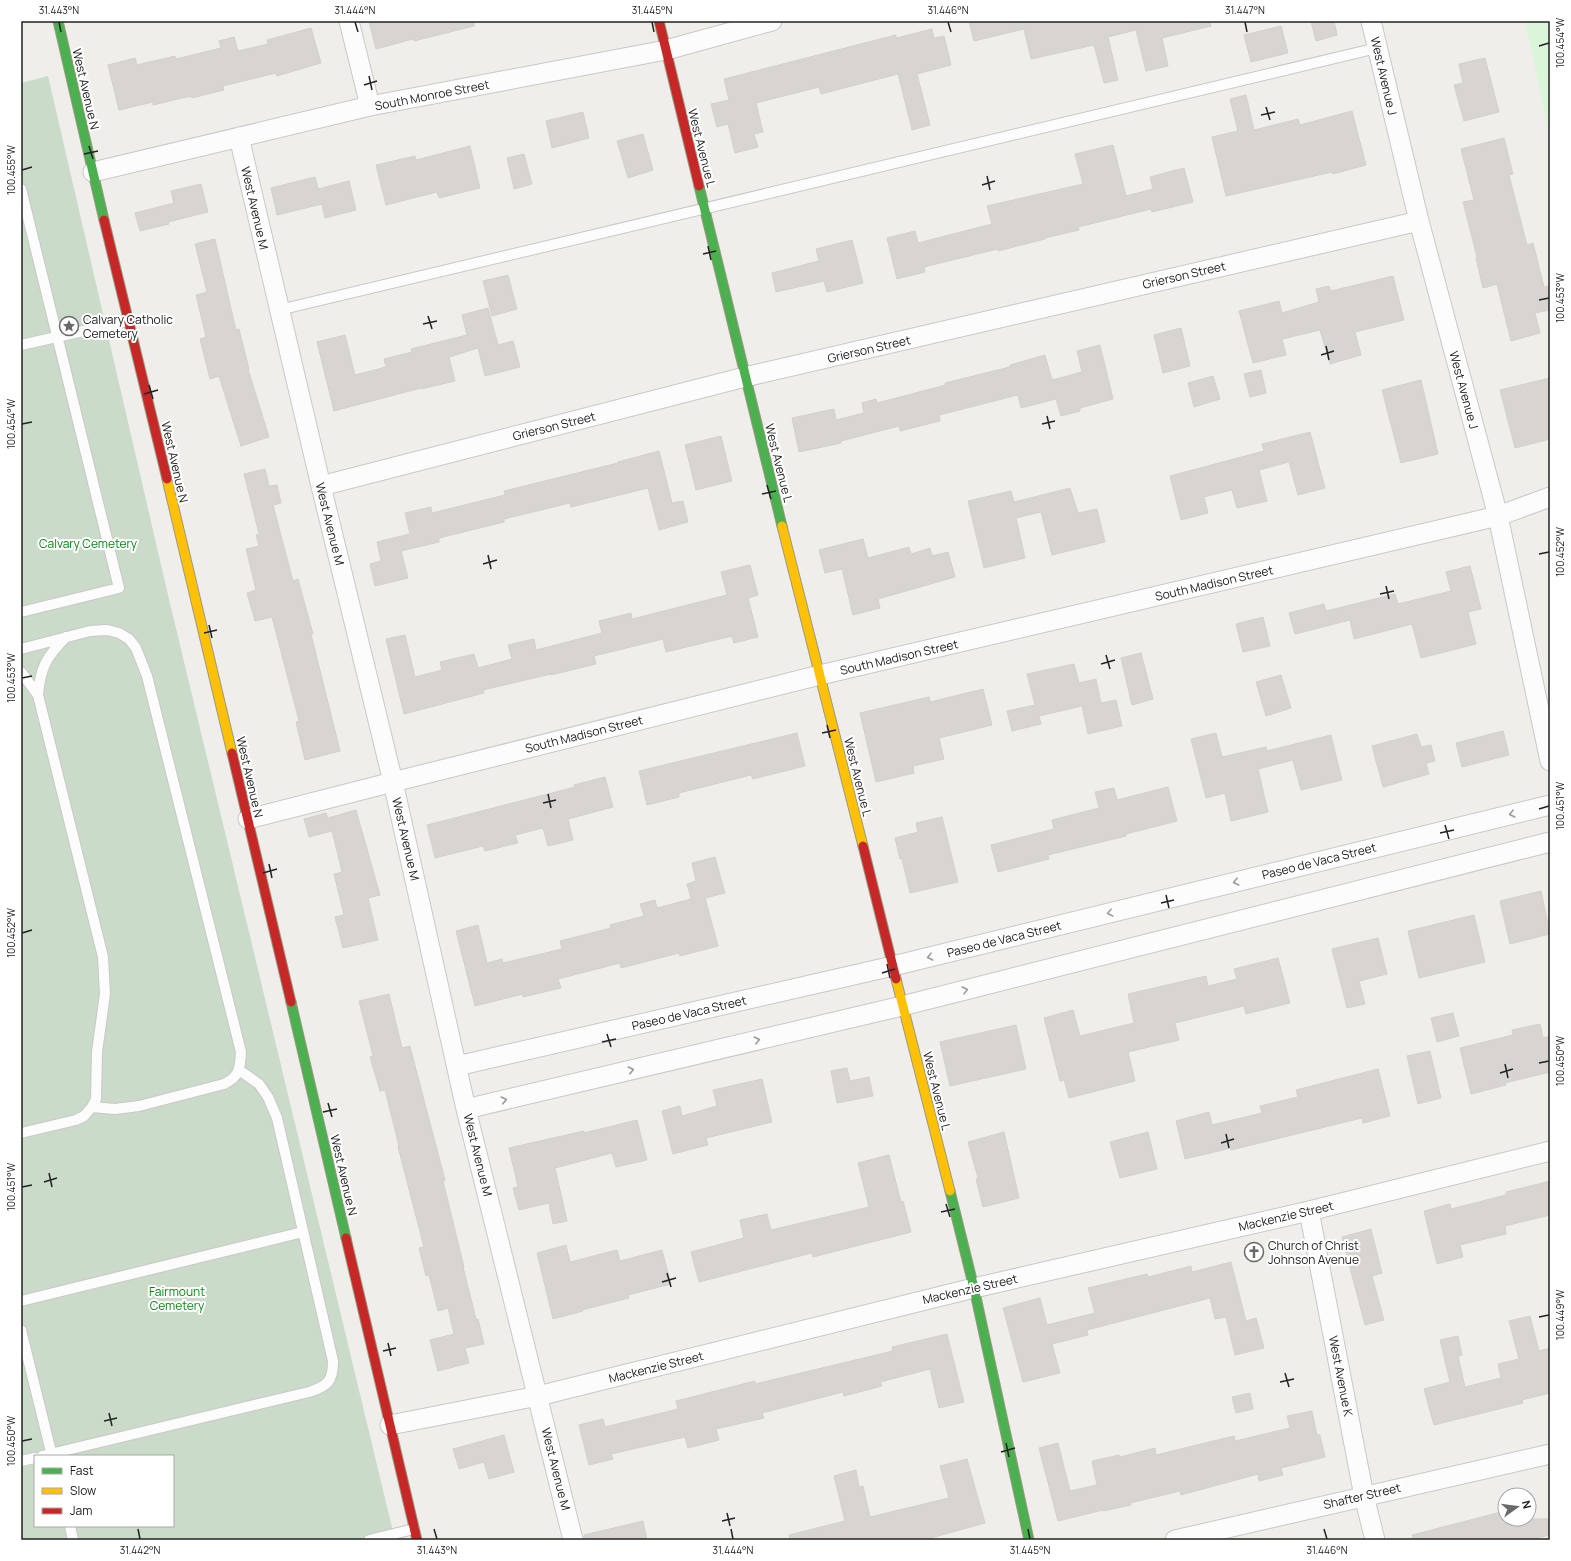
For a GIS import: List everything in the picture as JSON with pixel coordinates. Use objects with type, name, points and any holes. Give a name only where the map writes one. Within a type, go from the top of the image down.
[{"type":"street","name":"West Avenue N","points":[[60,21],[128,321],[248,819],[417,1540]]},
{"type":"street","points":[[349,21],[370,106]]},
{"type":"street","name":"West Avenue L","points":[[659,21],[745,377],[974,1288],[1029,1540]]},
{"type":"street","name":"South Monroe Street","points":[[93,172],[370,106],[666,50],[772,21]]},
{"type":"street","name":"West Avenue J","points":[[1371,21],[1418,221],[1498,516],[1550,760]]},
{"type":"street","name":"West Avenue M","points":[[239,137],[321,486],[393,782],[466,1109],[573,1540]]},
{"type":"street","name":"Grierson Street","points":[[321,486],[745,377],[1418,221]]},
{"type":"street","name":"South Madison Street","points":[[248,819],[820,675],[1498,516],[1550,497]]},
{"type":"street","name":"Paseo de Vaca Street","points":[[457,1066],[893,966],[1550,804]]},
{"type":"street","points":[[466,1109],[902,1006],[1550,842]]},
{"type":"street","name":"Mackenzie Street","points":[[390,1425],[538,1396],[974,1288],[1309,1212],[1550,1151]]},
{"type":"street","name":"West Avenue K","points":[[1309,1212],[1364,1496],[1375,1540]]},
{"type":"street","name":"Shafter Street","points":[[1175,1540],[1550,1454]]},
{"type":"lane","points":[[279,310],[1378,48]]},
{"type":"lane","points":[[21,189],[119,588],[21,612]]},
{"type":"lane","points":[[21,345],[128,321]]},
{"type":"lane","points":[[21,649],[90,631],[107,630],[119,633],[129,639],[136,648],[142,661],[241,1052],[239,1070],[234,1079],[224,1084],[138,1106],[115,1109],[92,1107]]},
{"type":"lane","points":[[38,695],[42,669],[49,657],[66,637]]},
{"type":"lane","points":[[21,672],[38,695],[103,957],[105,994],[97,1052],[96,1099],[92,1107],[84,1116],[76,1120],[21,1133]]},
{"type":"lane","points":[[21,1330],[49,1455],[309,1392],[321,1388],[328,1383],[333,1372],[333,1360],[277,1118],[268,1097],[259,1084],[239,1070]]},
{"type":"lane","points":[[21,1301],[303,1232]]},
{"type":"lane","points":[[21,1461],[34,1458]]},
{"type":"lane","points":[[70,1527],[73,1540]]},
{"type":"lane","points":[[369,1540],[414,1529]]},
{"type":"green space","points":[[1525,21],[1550,21],[1550,138]]},
{"type":"green space","name":"Fairmount Cemetery","points":[[48,76],[168,595],[395,1540],[21,1540],[21,83]]},
{"type":"building","points":[[369,21],[474,21],[474,26],[414,41],[413,39],[376,49]]},
{"type":"building","points":[[969,21],[1210,21],[1211,26],[1162,38],[1168,66],[1146,71],[1136,30],[1108,37],[1118,80],[1104,83],[1094,45],[1031,59],[1024,29],[974,41]]},
{"type":"building","points":[[1311,21],[1334,21],[1337,35],[1316,41]]},
{"type":"building","points":[[1281,26],[1288,53],[1251,62],[1244,35]]},
{"type":"building","points":[[311,28],[321,63],[277,76],[276,73],[223,86],[224,90],[192,98],[191,96],[153,105],[153,102],[119,110],[108,65],[135,58],[137,65],[175,56],[176,59],[221,48],[219,41],[234,37],[238,51],[268,44],[267,40]]},
{"type":"building","points":[[932,29],[934,38],[944,36],[951,65],[917,74],[930,125],[912,130],[898,74],[821,94],[819,87],[756,103],[763,132],[754,134],[758,147],[735,153],[728,124],[717,127],[711,104],[729,100],[724,79],[896,35],[896,38]]},
{"type":"building","points":[[1485,58],[1499,112],[1464,121],[1454,85],[1463,83],[1459,64]]},
{"type":"building","points":[[1246,95],[1254,130],[1298,119],[1300,125],[1352,111],[1366,165],[1333,174],[1332,172],[1226,196],[1212,137],[1238,131],[1230,99]]},
{"type":"building","points":[[583,112],[589,138],[552,148],[546,121]]},
{"type":"building","points":[[643,134],[653,170],[628,178],[617,141]]},
{"type":"building","points":[[1504,138],[1513,174],[1509,175],[1527,245],[1533,243],[1544,287],[1550,286],[1550,310],[1535,313],[1540,333],[1511,341],[1497,284],[1483,288],[1463,202],[1474,200],[1461,149]]},
{"type":"building","points":[[1113,145],[1126,196],[1153,189],[1150,177],[1184,168],[1193,202],[1152,212],[1151,209],[1078,227],[1079,230],[1045,239],[924,267],[925,272],[897,279],[887,238],[915,231],[918,243],[992,224],[987,206],[1083,184],[1075,154]]},
{"type":"building","points":[[470,146],[480,188],[439,198],[437,192],[386,205],[376,165],[415,156],[416,160]]},
{"type":"building","points":[[524,154],[532,184],[514,189],[507,158]]},
{"type":"building","points":[[315,177],[318,189],[349,181],[356,210],[325,218],[322,204],[277,215],[271,188]]},
{"type":"building","points":[[201,184],[208,212],[140,231],[135,213],[174,203],[171,191]]},
{"type":"building","points":[[215,239],[236,330],[239,329],[248,369],[269,437],[241,446],[219,376],[210,379],[200,339],[206,337],[196,295],[207,292],[195,244]]},
{"type":"building","points":[[852,240],[863,283],[827,292],[824,281],[776,292],[772,273],[819,261],[816,249]]},
{"type":"building","points":[[508,275],[517,309],[492,316],[483,281]]},
{"type":"building","points":[[1393,276],[1404,320],[1355,332],[1361,355],[1330,364],[1320,330],[1282,339],[1286,355],[1253,363],[1239,311],[1279,301],[1282,313],[1319,302],[1316,289],[1329,286],[1331,291]]},
{"type":"building","points":[[488,308],[498,345],[513,341],[520,367],[485,376],[478,348],[449,357],[455,381],[421,388],[334,411],[317,342],[345,335],[355,375],[386,367],[384,359],[412,352],[411,349],[467,335],[462,315]]},
{"type":"building","points":[[1181,328],[1190,366],[1163,373],[1154,335]]},
{"type":"building","points":[[1100,345],[1113,399],[1080,408],[1080,411],[1061,416],[1056,399],[1021,408],[1018,395],[939,415],[940,421],[900,431],[899,426],[841,441],[841,443],[799,452],[792,418],[834,409],[836,420],[864,413],[862,403],[876,399],[877,403],[946,385],[945,383],[1010,367],[1010,365],[1045,355],[1052,380],[1082,372],[1077,351]]},
{"type":"building","points":[[1261,370],[1266,393],[1250,397],[1244,374]]},
{"type":"building","points":[[1213,376],[1220,399],[1194,407],[1188,383]]},
{"type":"building","points":[[1550,378],[1550,439],[1515,448],[1500,390]]},
{"type":"building","points":[[1421,380],[1438,454],[1401,463],[1382,390]]},
{"type":"building","points":[[1310,432],[1325,488],[1298,495],[1289,462],[1259,470],[1267,501],[1237,508],[1232,490],[1204,497],[1208,513],[1181,520],[1170,476],[1264,451],[1262,444]]},
{"type":"building","points":[[721,436],[732,481],[696,490],[685,445]]},
{"type":"building","points":[[659,451],[672,503],[683,501],[688,522],[659,530],[648,488],[571,507],[570,503],[504,519],[504,522],[439,538],[439,542],[401,551],[408,578],[375,586],[370,564],[381,561],[377,542],[410,534],[405,513],[431,507],[432,513],[505,495],[504,491],[618,463]]},
{"type":"building","points":[[265,469],[269,486],[277,485],[281,503],[273,505],[293,581],[298,579],[313,634],[311,634],[340,751],[305,760],[296,722],[299,721],[272,617],[255,621],[247,593],[256,590],[246,549],[259,546],[256,535],[259,534],[244,474]]},
{"type":"building","points":[[1070,488],[1078,513],[1097,509],[1105,542],[1052,555],[1041,512],[1016,518],[1025,558],[984,568],[968,501],[1011,491],[1014,502]]},
{"type":"building","points":[[863,539],[868,558],[909,547],[911,554],[930,548],[932,556],[948,552],[955,577],[878,599],[880,608],[853,615],[842,569],[825,573],[819,550]]},
{"type":"building","points":[[750,565],[758,595],[748,598],[758,637],[734,643],[732,636],[666,652],[663,639],[594,656],[596,664],[483,690],[484,693],[404,714],[386,639],[405,635],[415,677],[442,670],[440,662],[474,654],[478,668],[512,659],[508,645],[534,639],[536,650],[602,633],[599,621],[631,613],[632,619],[727,595],[721,572]]},
{"type":"building","points":[[1470,566],[1481,609],[1468,612],[1476,644],[1421,658],[1412,624],[1354,639],[1350,620],[1295,634],[1289,613],[1324,604],[1326,611],[1395,594],[1398,604],[1451,591],[1446,572]]},
{"type":"building","points":[[1263,617],[1270,646],[1243,652],[1236,624]]},
{"type":"building","points":[[1141,653],[1153,699],[1132,705],[1121,658]]},
{"type":"building","points":[[1074,664],[1079,683],[1096,679],[1101,703],[1116,700],[1122,726],[1088,734],[1082,706],[1039,716],[1041,724],[1012,731],[1007,711],[1035,705],[1027,674]]},
{"type":"building","points":[[1281,675],[1291,708],[1266,716],[1256,682]]},
{"type":"building","points":[[983,689],[992,725],[939,738],[944,759],[913,766],[914,773],[876,782],[860,713],[929,697],[930,702]]},
{"type":"building","points":[[1503,731],[1509,755],[1462,767],[1456,743]]},
{"type":"building","points":[[797,733],[805,766],[753,779],[751,775],[679,793],[679,797],[647,805],[639,771]]},
{"type":"building","points":[[1216,733],[1222,757],[1266,747],[1267,751],[1331,735],[1342,780],[1301,790],[1293,760],[1258,769],[1268,812],[1231,821],[1225,793],[1206,798],[1191,739]]},
{"type":"building","points":[[1417,734],[1421,747],[1431,745],[1435,761],[1426,763],[1429,774],[1383,787],[1372,746]]},
{"type":"building","points":[[605,777],[613,807],[568,819],[573,840],[548,846],[543,828],[515,835],[518,843],[485,851],[483,846],[435,858],[427,825],[575,787],[574,785]]},
{"type":"building","points":[[1168,787],[1177,821],[1126,834],[1126,836],[1048,855],[1049,859],[998,872],[991,845],[1054,829],[1052,820],[1099,808],[1095,792],[1114,788],[1117,800]]},
{"type":"building","points":[[356,810],[380,895],[368,898],[378,940],[343,948],[335,917],[344,915],[334,874],[342,872],[332,831],[309,837],[304,819],[326,813],[328,818]]},
{"type":"building","points":[[942,817],[958,882],[910,893],[902,859],[900,859],[895,838],[918,832],[916,823]]},
{"type":"building","points":[[715,857],[725,893],[705,898],[718,946],[680,956],[679,953],[621,968],[620,963],[558,979],[561,988],[523,997],[523,994],[475,1006],[456,931],[478,925],[487,963],[502,959],[503,963],[562,949],[560,941],[611,928],[610,925],[644,916],[640,904],[655,900],[657,908],[691,899],[687,884],[696,881],[692,863]]},
{"type":"building","points":[[1541,891],[1550,934],[1510,944],[1500,901]]},
{"type":"building","points":[[1474,915],[1485,962],[1419,978],[1408,931]]},
{"type":"building","points":[[1378,938],[1387,974],[1359,981],[1365,1004],[1347,1008],[1332,949]]},
{"type":"building","points":[[1278,958],[1290,1003],[1246,1014],[1244,1006],[1175,1023],[1179,1040],[1128,1052],[1135,1081],[1069,1098],[1064,1080],[1060,1081],[1044,1018],[1073,1010],[1080,1036],[1134,1023],[1128,994],[1206,976],[1208,986],[1237,979],[1234,969]]},
{"type":"building","points":[[389,994],[402,1048],[410,1046],[445,1180],[443,1181],[463,1267],[484,1344],[465,1348],[469,1363],[438,1371],[430,1340],[454,1334],[448,1308],[438,1311],[429,1275],[426,1276],[419,1248],[424,1247],[385,1090],[380,1091],[370,1057],[373,1056],[359,1001]]},
{"type":"building","points":[[1453,1013],[1459,1036],[1437,1042],[1431,1018]]},
{"type":"building","points":[[1540,1024],[1543,1038],[1550,1036],[1550,1072],[1505,1083],[1506,1085],[1471,1094],[1460,1048],[1513,1035],[1512,1030]]},
{"type":"building","points":[[1016,1025],[1026,1069],[950,1086],[940,1042]]},
{"type":"building","points":[[1430,1051],[1441,1098],[1418,1104],[1407,1056]]},
{"type":"building","points":[[847,1068],[850,1081],[869,1077],[873,1096],[837,1103],[831,1071]]},
{"type":"building","points":[[1378,1069],[1390,1116],[1363,1123],[1362,1118],[1231,1150],[1231,1148],[1185,1159],[1176,1121],[1209,1112],[1212,1125],[1262,1113],[1260,1106],[1298,1097],[1296,1090]]},
{"type":"building","points":[[762,1079],[772,1122],[706,1138],[708,1145],[673,1154],[662,1111],[680,1106],[682,1116],[717,1106],[713,1090]]},
{"type":"building","points":[[637,1120],[647,1160],[616,1167],[612,1153],[555,1168],[567,1221],[553,1224],[549,1203],[519,1210],[513,1188],[518,1187],[509,1148],[584,1131],[584,1133]]},
{"type":"building","points":[[1004,1132],[1019,1198],[983,1207],[976,1179],[978,1178],[968,1142]]},
{"type":"building","points":[[1148,1132],[1157,1169],[1120,1178],[1110,1142]]},
{"type":"building","points":[[889,1155],[901,1202],[903,1201],[911,1232],[813,1257],[812,1253],[699,1282],[691,1252],[744,1238],[740,1220],[767,1214],[771,1230],[869,1207],[858,1163]]},
{"type":"building","points":[[1550,1181],[1550,1215],[1505,1226],[1506,1234],[1460,1245],[1463,1257],[1437,1264],[1424,1211],[1450,1204],[1451,1209],[1506,1195],[1506,1192]]},
{"type":"building","points":[[1371,1229],[1382,1273],[1372,1276],[1384,1320],[1365,1325],[1342,1237]]},
{"type":"building","points":[[566,1245],[570,1262],[617,1250],[620,1261],[662,1250],[671,1284],[628,1295],[629,1298],[553,1319],[537,1253]]},
{"type":"building","points":[[1231,1262],[1246,1321],[1256,1318],[1264,1348],[1235,1355],[1226,1317],[1215,1319],[1210,1298],[1087,1330],[1088,1335],[1052,1344],[1060,1373],[1023,1382],[1003,1308],[1040,1298],[1047,1325],[1095,1313],[1088,1288],[1147,1274],[1148,1277],[1191,1266],[1192,1272]]},
{"type":"building","points":[[1530,1316],[1539,1351],[1550,1348],[1550,1393],[1522,1400],[1523,1403],[1434,1425],[1424,1389],[1450,1382],[1440,1340],[1458,1336],[1462,1355],[1458,1356],[1465,1387],[1501,1378],[1498,1364],[1519,1359],[1509,1321]]},
{"type":"building","points":[[947,1334],[964,1402],[939,1408],[930,1369],[880,1382],[882,1386],[844,1396],[843,1392],[762,1413],[764,1418],[716,1429],[719,1440],[688,1448],[685,1437],[611,1454],[613,1459],[589,1465],[579,1425],[603,1419],[605,1427],[678,1409],[676,1401],[755,1381],[755,1384],[893,1351],[892,1347]]},
{"type":"building","points":[[1250,1393],[1253,1409],[1236,1413],[1232,1397]]},
{"type":"building","points":[[1312,1411],[1317,1435],[1320,1435],[1325,1457],[1281,1468],[1283,1475],[1259,1481],[1258,1474],[1181,1495],[1180,1491],[1130,1503],[1131,1505],[1058,1521],[1039,1448],[1058,1443],[1070,1491],[1097,1485],[1092,1461],[1119,1455],[1120,1457],[1155,1448],[1156,1455],[1234,1436],[1235,1441],[1290,1428],[1287,1416]]},
{"type":"building","points":[[504,1435],[514,1472],[489,1479],[484,1462],[459,1469],[453,1449]]},
{"type":"building","points":[[967,1459],[985,1523],[924,1540],[790,1540],[789,1535],[845,1521],[834,1476],[856,1470],[859,1487],[863,1486],[870,1517],[949,1498],[940,1466]]},
{"type":"building","points":[[1497,1513],[1497,1527],[1537,1527],[1537,1519],[1550,1519],[1550,1535],[1528,1540],[1413,1540],[1412,1535]]},
{"type":"building","points":[[643,1521],[647,1540],[584,1540],[584,1535]]},
{"type":"traffic: fast","points":[[58,21],[104,220]]},
{"type":"traffic: fast","points":[[699,186],[782,526]]},
{"type":"traffic: fast","points":[[291,1002],[346,1238]]},
{"type":"traffic: fast","points":[[950,1191],[974,1288],[1029,1540]]},
{"type":"traffic: slow","points":[[167,479],[232,753]]},
{"type":"traffic: slow","points":[[782,526],[863,846]]},
{"type":"traffic: slow","points":[[896,979],[950,1191]]},
{"type":"traffic: jam","points":[[659,21],[699,186]]},
{"type":"traffic: jam","points":[[104,220],[167,479]]},
{"type":"traffic: jam","points":[[232,753],[291,1002]]},
{"type":"traffic: jam","points":[[863,846],[896,979]]},
{"type":"traffic: jam","points":[[346,1238],[417,1540]]},
{"type":"place","name":"Calvary Catholic Cemetery","points":[[69,326]]},
{"type":"place","name":"Church of Christ Johnson Avenue","points":[[1254,1252]]},
{"type":"park label","name":"Calvary Cemetery","points":[[88,543]]}]
